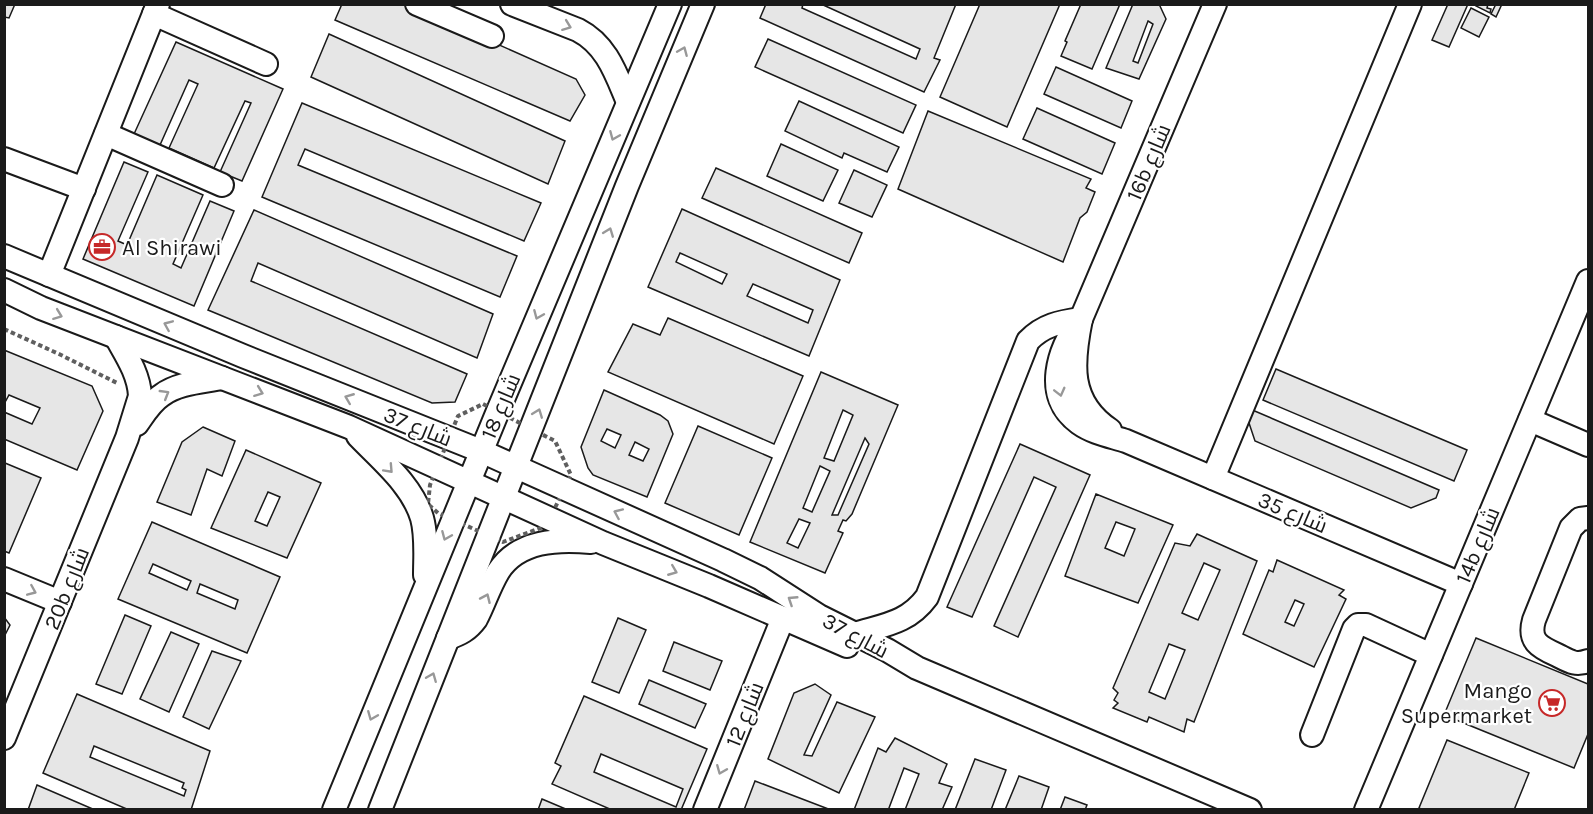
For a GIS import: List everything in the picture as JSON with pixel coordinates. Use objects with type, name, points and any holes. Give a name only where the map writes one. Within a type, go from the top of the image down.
[{"type":"street","points":[[512,4],[578,30],[597,43],[606,53],[628,102]]},
{"type":"street","name":"شارع 18","points":[[334,810],[481,451],[670,4]]},
{"type":"street","name":"شارع 18","points":[[380,810],[627,186],[703,4]]},
{"type":"street","name":"16b شارع","points":[[1081,319],[1215,4]]},
{"type":"street","points":[[1213,478],[1410,4]]},
{"type":"street","points":[[418,5],[492,36]]},
{"type":"street","points":[[49,275],[156,9],[266,64]]},
{"type":"street","points":[[106,135],[222,184]]},
{"type":"street","points":[[4,159],[84,189]]},
{"type":"street","name":"شارع 37","points":[[4,256],[243,356],[481,451],[743,569],[819,616],[887,650],[916,668]]},
{"type":"street","name":"14b شارع","points":[[1366,810],[1588,281]]},
{"type":"street","name":"شارع 37","points":[[4,290],[41,308],[349,427],[603,543],[870,656],[916,668],[1250,810]]},
{"type":"street","points":[[855,634],[900,620],[911,615],[920,607],[927,597],[1028,341],[1049,325],[1081,319]]},
{"type":"street","name":"شارع 35","points":[[1081,319],[1074,365],[1079,395],[1090,414],[1126,441],[1461,584]]},
{"type":"street","name":"20b شارع","points":[[4,738],[127,438],[140,396],[136,374],[116,337]]},
{"type":"street","name":"20b شارع","points":[[127,438],[150,406],[162,394],[183,386],[224,378]]},
{"type":"street","points":[[1530,420],[1588,445]]},
{"type":"street","points":[[349,427],[406,486],[415,501],[422,519],[426,585]]},
{"type":"street","points":[[1588,518],[1580,519],[1571,528],[1534,620],[1532,631],[1536,642],[1544,649],[1574,663],[1588,661]]},
{"type":"street","points":[[448,638],[472,625],[502,566],[517,552],[556,541],[603,543]]},
{"type":"street","points":[[4,579],[60,602]]},
{"type":"street","name":"شارع 12","points":[[705,810],[783,618]]},
{"type":"street","points":[[1312,735],[1354,629],[1358,625],[1366,625],[1431,655]]},
{"type":"path","points":[[4,329],[116,383],[128,386],[138,383]]},
{"type":"building","points":[[4,4],[15,4],[9,18],[4,17]]},
{"type":"building","points":[[342,4],[407,4],[576,79],[585,95],[570,121],[335,20]]},
{"type":"building","points":[[766,4],[803,4],[802,8],[916,59],[920,49],[821,4],[956,4],[934,58],[940,60],[924,92],[760,18]]},
{"type":"building","points":[[980,4],[1060,4],[1007,127],[940,97]]},
{"type":"building","points":[[1081,4],[1120,4],[1092,69],[1061,56]]},
{"type":"building","points":[[1133,4],[1159,4],[1166,19],[1139,79],[1106,68]],"holes":[[[1148,21],[1153,24],[1138,63],[1133,61]]]},
{"type":"building","points":[[1448,4],[1468,4],[1449,47],[1432,40]]},
{"type":"building","points":[[1477,4],[1488,4],[1487,8],[1491,9],[1490,13],[1476,6]]},
{"type":"building","points":[[1496,4],[1502,4],[1496,17],[1491,14]]},
{"type":"building","points":[[1471,8],[1489,17],[1479,37],[1461,28]]},
{"type":"building","points":[[329,34],[565,141],[548,184],[311,77]]},
{"type":"building","points":[[768,39],[916,105],[903,133],[755,67]]},
{"type":"building","points":[[176,42],[283,89],[242,181],[220,172],[251,103],[245,101],[214,168],[169,148],[198,84],[189,80],[160,145],[134,134]]},
{"type":"building","points":[[1056,67],[1132,101],[1121,128],[1044,94]]},
{"type":"building","points":[[799,101],[899,147],[887,172],[844,153],[842,158],[785,131]]},
{"type":"building","points":[[302,103],[541,203],[524,241],[305,149],[298,165],[517,256],[500,297],[262,197]]},
{"type":"building","points":[[1037,108],[1115,143],[1102,174],[1023,139]]},
{"type":"building","points":[[928,111],[1091,179],[1086,188],[1095,192],[1087,212],[1080,218],[1063,262],[898,189]]},
{"type":"building","points":[[781,144],[838,170],[823,201],[767,176]]},
{"type":"building","points":[[124,162],[148,172],[118,241],[127,245],[157,175],[203,195],[173,264],[181,268],[210,201],[234,211],[194,306],[83,259]]},
{"type":"building","points":[[716,168],[862,233],[849,263],[702,198]]},
{"type":"building","points":[[854,170],[887,185],[872,217],[839,203]]},
{"type":"building","points":[[682,209],[840,280],[809,356],[648,287]],"holes":[[[680,253],[727,274],[722,284],[676,262]],[[753,284],[813,310],[808,323],[747,296]]]},
{"type":"building","points":[[254,210],[493,314],[477,358],[258,263],[251,281],[467,374],[455,402],[432,403],[208,310]]},
{"type":"building","points":[[668,318],[803,376],[774,444],[608,372],[633,324],[660,335]]},
{"type":"building","points":[[4,350],[92,386],[103,411],[77,470],[4,439],[4,412],[32,424],[40,408],[9,395],[4,404]]},
{"type":"building","points":[[1276,369],[1467,450],[1454,481],[1263,400]]},
{"type":"building","points":[[821,372],[898,405],[852,514],[846,521],[843,520],[838,531],[843,533],[825,573],[750,542]],"holes":[[[843,410],[853,415],[834,461],[824,458]],[[865,438],[869,444],[838,515],[832,515]],[[820,466],[830,471],[812,512],[803,508]],[[799,519],[810,523],[798,548],[787,543]]]},
{"type":"building","points":[[604,390],[660,415],[668,421],[673,434],[647,497],[593,475],[588,468],[581,447]],"holes":[[[607,429],[621,435],[615,448],[601,441]],[[635,442],[649,449],[643,461],[629,455]]]},
{"type":"building","points":[[1250,409],[1439,490],[1436,498],[1411,508],[1255,441],[1247,417]]},
{"type":"building","points":[[698,426],[772,458],[739,535],[665,503]]},
{"type":"building","points":[[203,427],[235,441],[222,476],[207,469],[191,515],[157,502],[182,442]]},
{"type":"building","points":[[1020,444],[1090,475],[1018,637],[994,626],[1056,487],[1034,477],[972,617],[947,607]]},
{"type":"building","points":[[246,450],[321,483],[287,558],[211,528]],"holes":[[[268,492],[280,497],[267,526],[255,521]]]},
{"type":"building","points":[[5,463],[41,478],[9,553],[4,551]]},
{"type":"building","points":[[1096,494],[1173,525],[1138,603],[1065,576]],"holes":[[[1116,522],[1135,529],[1124,556],[1105,548]]]},
{"type":"building","points":[[152,522],[280,577],[247,653],[118,599]],"holes":[[[153,564],[191,581],[187,590],[149,573]],[[200,584],[238,600],[235,609],[197,593]]]},
{"type":"building","points":[[1197,534],[1257,561],[1194,722],[1187,719],[1184,732],[1149,717],[1147,722],[1113,708],[1118,703],[1114,700],[1118,693],[1113,688],[1175,543],[1190,546]],"holes":[[[1204,563],[1220,570],[1198,620],[1182,613]],[[1169,644],[1185,650],[1165,699],[1149,692]]]},
{"type":"building","points":[[1277,560],[1344,590],[1339,595],[1346,599],[1314,667],[1243,634],[1269,570],[1273,572]],"holes":[[[1295,600],[1304,604],[1294,626],[1285,622]]]},
{"type":"building","points":[[125,615],[151,626],[122,694],[96,684]]},
{"type":"building","points":[[4,617],[10,625],[4,637]]},
{"type":"building","points":[[618,618],[646,630],[619,693],[592,682]]},
{"type":"building","points":[[171,632],[199,644],[169,712],[140,699]]},
{"type":"building","points":[[1476,638],[1588,684],[1588,734],[1574,768],[1444,715]]},
{"type":"building","points":[[674,642],[722,661],[710,690],[663,671]]},
{"type":"building","points":[[212,651],[241,661],[209,729],[183,717]]},
{"type":"building","points":[[649,680],[706,704],[695,728],[639,704]]},
{"type":"building","points":[[815,684],[831,695],[804,755],[812,756],[837,702],[875,717],[839,793],[768,759],[794,693]]},
{"type":"building","points":[[77,694],[210,751],[191,810],[129,810],[43,773]],"holes":[[[94,746],[184,783],[182,788],[186,790],[184,796],[90,757]]]},
{"type":"building","points":[[584,696],[707,749],[681,810],[612,810],[552,784],[561,766],[555,763]],"holes":[[[601,754],[683,789],[676,807],[594,772]]]},
{"type":"building","points":[[895,738],[947,764],[939,783],[952,787],[942,810],[905,810],[919,774],[904,768],[889,808],[892,810],[854,810],[878,748],[886,752]]},
{"type":"building","points":[[1447,740],[1529,773],[1514,810],[1423,810],[1419,808]]},
{"type":"building","points":[[975,759],[1006,770],[991,810],[955,810]]},
{"type":"building","points":[[1019,776],[1049,787],[1041,810],[1005,810]]},
{"type":"building","points":[[755,781],[831,810],[744,810]]},
{"type":"building","points":[[37,785],[95,810],[28,810]]},
{"type":"building","points":[[1065,797],[1087,805],[1085,810],[1060,810]]},
{"type":"building","points":[[542,799],[568,810],[538,810]]},
{"type":"place","name":"Al Shirawi","points":[[102,247]]},
{"type":"place","name":"Mango Supermarket","points":[[1552,703]]}]
